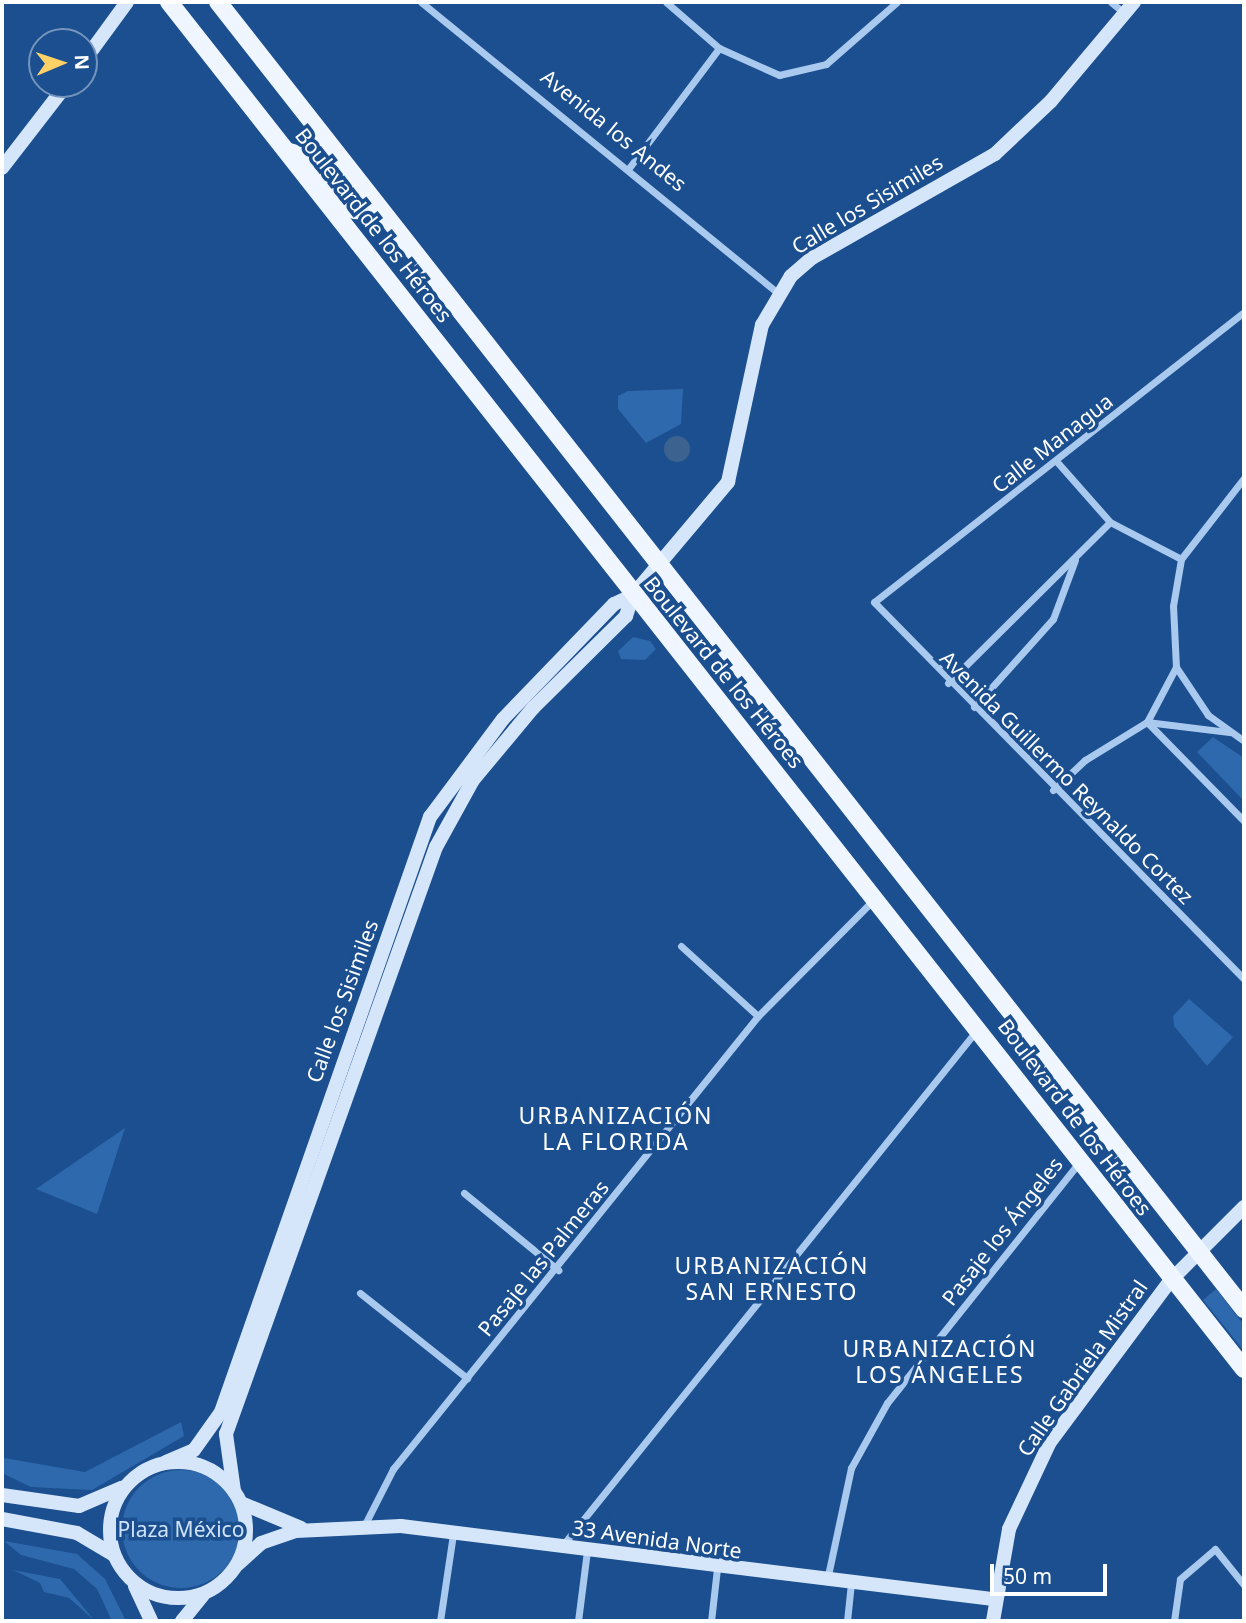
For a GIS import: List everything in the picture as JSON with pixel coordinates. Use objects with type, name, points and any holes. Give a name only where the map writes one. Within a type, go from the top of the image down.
[{"type":"main road","points":[[98,42],[127,2]]},
{"type":"main road","name":"Boulevard de los Héroes","points":[[169,2],[633,595],[979,1028],[1170,1281],[1244,1369]]},
{"type":"main road","name":"Boulevard de los Héroes","points":[[218,2],[660,560],[1195,1252],[1244,1309]]},
{"type":"main road","name":"Calle los Sisimiles","points":[[238,1497],[226,1434],[436,847],[496,751],[625,616],[633,595],[733,469],[762,325],[778,293],[812,257],[995,153],[1051,101],[1129,8]]},
{"type":"main road","points":[[2,168],[56,98]]},
{"type":"main road","points":[[289,152],[311,158],[354,209],[382,212]]},
{"type":"main road","name":"Calle los Sisimiles","points":[[166,1462],[200,1444],[221,1412],[430,817],[503,719],[614,604],[633,595]]},
{"type":"main road","name":"Calle Gabriela Mistral","points":[[993,1621],[992,1599],[1009,1529],[1036,1467],[1170,1281],[1195,1252],[1244,1207]]},
{"type":"main road","points":[[2,1495],[95,1504],[166,1462],[204,1467],[238,1497],[246,1531],[238,1564],[204,1594],[182,1621]]},
{"type":"main road","points":[[115,1556],[111,1516],[131,1481]]},
{"type":"main road","name":"33 Avenida Norte","points":[[238,1497],[287,1526],[316,1530]]},
{"type":"main road","points":[[2,1519],[77,1533],[115,1556],[152,1621]]},
{"type":"main road","name":"33 Avenida Norte","points":[[238,1564],[261,1543],[316,1530],[365,1524],[851,1585],[992,1599]]},
{"type":"main road","points":[[132,1582],[171,1598],[204,1594]]},
{"type":"street","name":"Avenida los Andes","points":[[421,2],[629,168],[778,293]]},
{"type":"street","points":[[666,2],[719,48],[763,72],[809,71],[837,56],[897,2]]},
{"type":"street","points":[[1111,2],[1129,8]]},
{"type":"street","points":[[629,168],[719,48]]},
{"type":"street","name":"Calle Managua","points":[[876,595],[1058,463],[1244,312]]},
{"type":"street","points":[[1058,463],[1111,522],[1181,559]]},
{"type":"street","points":[[1244,478],[1181,559],[1172,606],[1176,667],[1202,708],[1244,741]]},
{"type":"street","points":[[948,683],[1111,522]]},
{"type":"street","points":[[974,708],[1053,619],[1075,559]]},
{"type":"street","name":"Avenida Guillermo Reynaldo Cortez","points":[[876,595],[877,610],[1053,790],[1244,979]]},
{"type":"street","points":[[1053,790],[1085,760],[1147,722],[1176,667]]},
{"type":"street","points":[[1147,722],[1231,732]]},
{"type":"street","points":[[1147,722],[1244,821]]},
{"type":"street","name":"Pasaje las Palmeras","points":[[365,1524],[383,1484],[467,1377],[558,1270],[758,1016],[875,899]]},
{"type":"street","points":[[681,946],[758,1016]]},
{"type":"street","points":[[561,1547],[979,1028]]},
{"type":"street","name":"Pasaje los Ángeles","points":[[827,1582],[851,1468],[887,1403],[1080,1160]]},
{"type":"street","points":[[464,1194],[558,1270]]},
{"type":"street","points":[[360,1293],[467,1377]]},
{"type":"street","points":[[440,1621],[453,1534]]},
{"type":"street","points":[[1174,1621],[1180,1579],[1215,1549],[1244,1585]]},
{"type":"street","points":[[578,1621],[587,1551]]},
{"type":"street","points":[[711,1621],[717,1568]]},
{"type":"street","points":[[847,1621],[851,1585]]},
{"type":"green space","points":[[683,389],[681,424],[646,443],[618,409],[618,396],[628,391]]},
{"type":"green space","points":[[633,637],[650,641],[656,649],[645,660],[621,659],[618,651]]},
{"type":"green space","points":[[1213,737],[1244,758],[1244,801],[1197,752]]},
{"type":"green space","points":[[1189,999],[1233,1037],[1207,1066],[1174,1026],[1173,1016]]},
{"type":"green space","points":[[125,1128],[97,1214],[36,1189]]},
{"type":"green space","points":[[1216,1289],[1244,1325],[1244,1351],[1203,1300]]},
{"type":"green space","points":[[181,1422],[184,1436],[92,1490],[31,1487],[2,1473],[4,1458],[85,1472]]},
{"type":"green space","name":"Plaza México","points":[[181,1470],[204,1474],[223,1487],[236,1506],[240,1529],[236,1552],[223,1571],[204,1584],[181,1588],[158,1584],[139,1571],[126,1552],[122,1529],[126,1506],[139,1487],[158,1474]]},
{"type":"green space","points":[[4,1541],[77,1554],[105,1579],[126,1621],[112,1621],[97,1589],[74,1569],[21,1555]]},
{"type":"green space","points":[[13,1570],[60,1579],[95,1621],[69,1598],[44,1592],[40,1583]]},
{"type":"shaded area","points":[[677,436],[686,440],[690,449],[686,458],[677,462],[668,458],[664,449],[668,440]]},
{"type":"district","name":"URBANIZACIÓN LA FLORIDA","points":[[616,1128]]},
{"type":"district","name":"URBANIZACIÓN SAN ERNESTO","points":[[772,1278]]},
{"type":"district","name":"URBANIZACIÓN LOS ÁNGELES","points":[[940,1361]]}]
